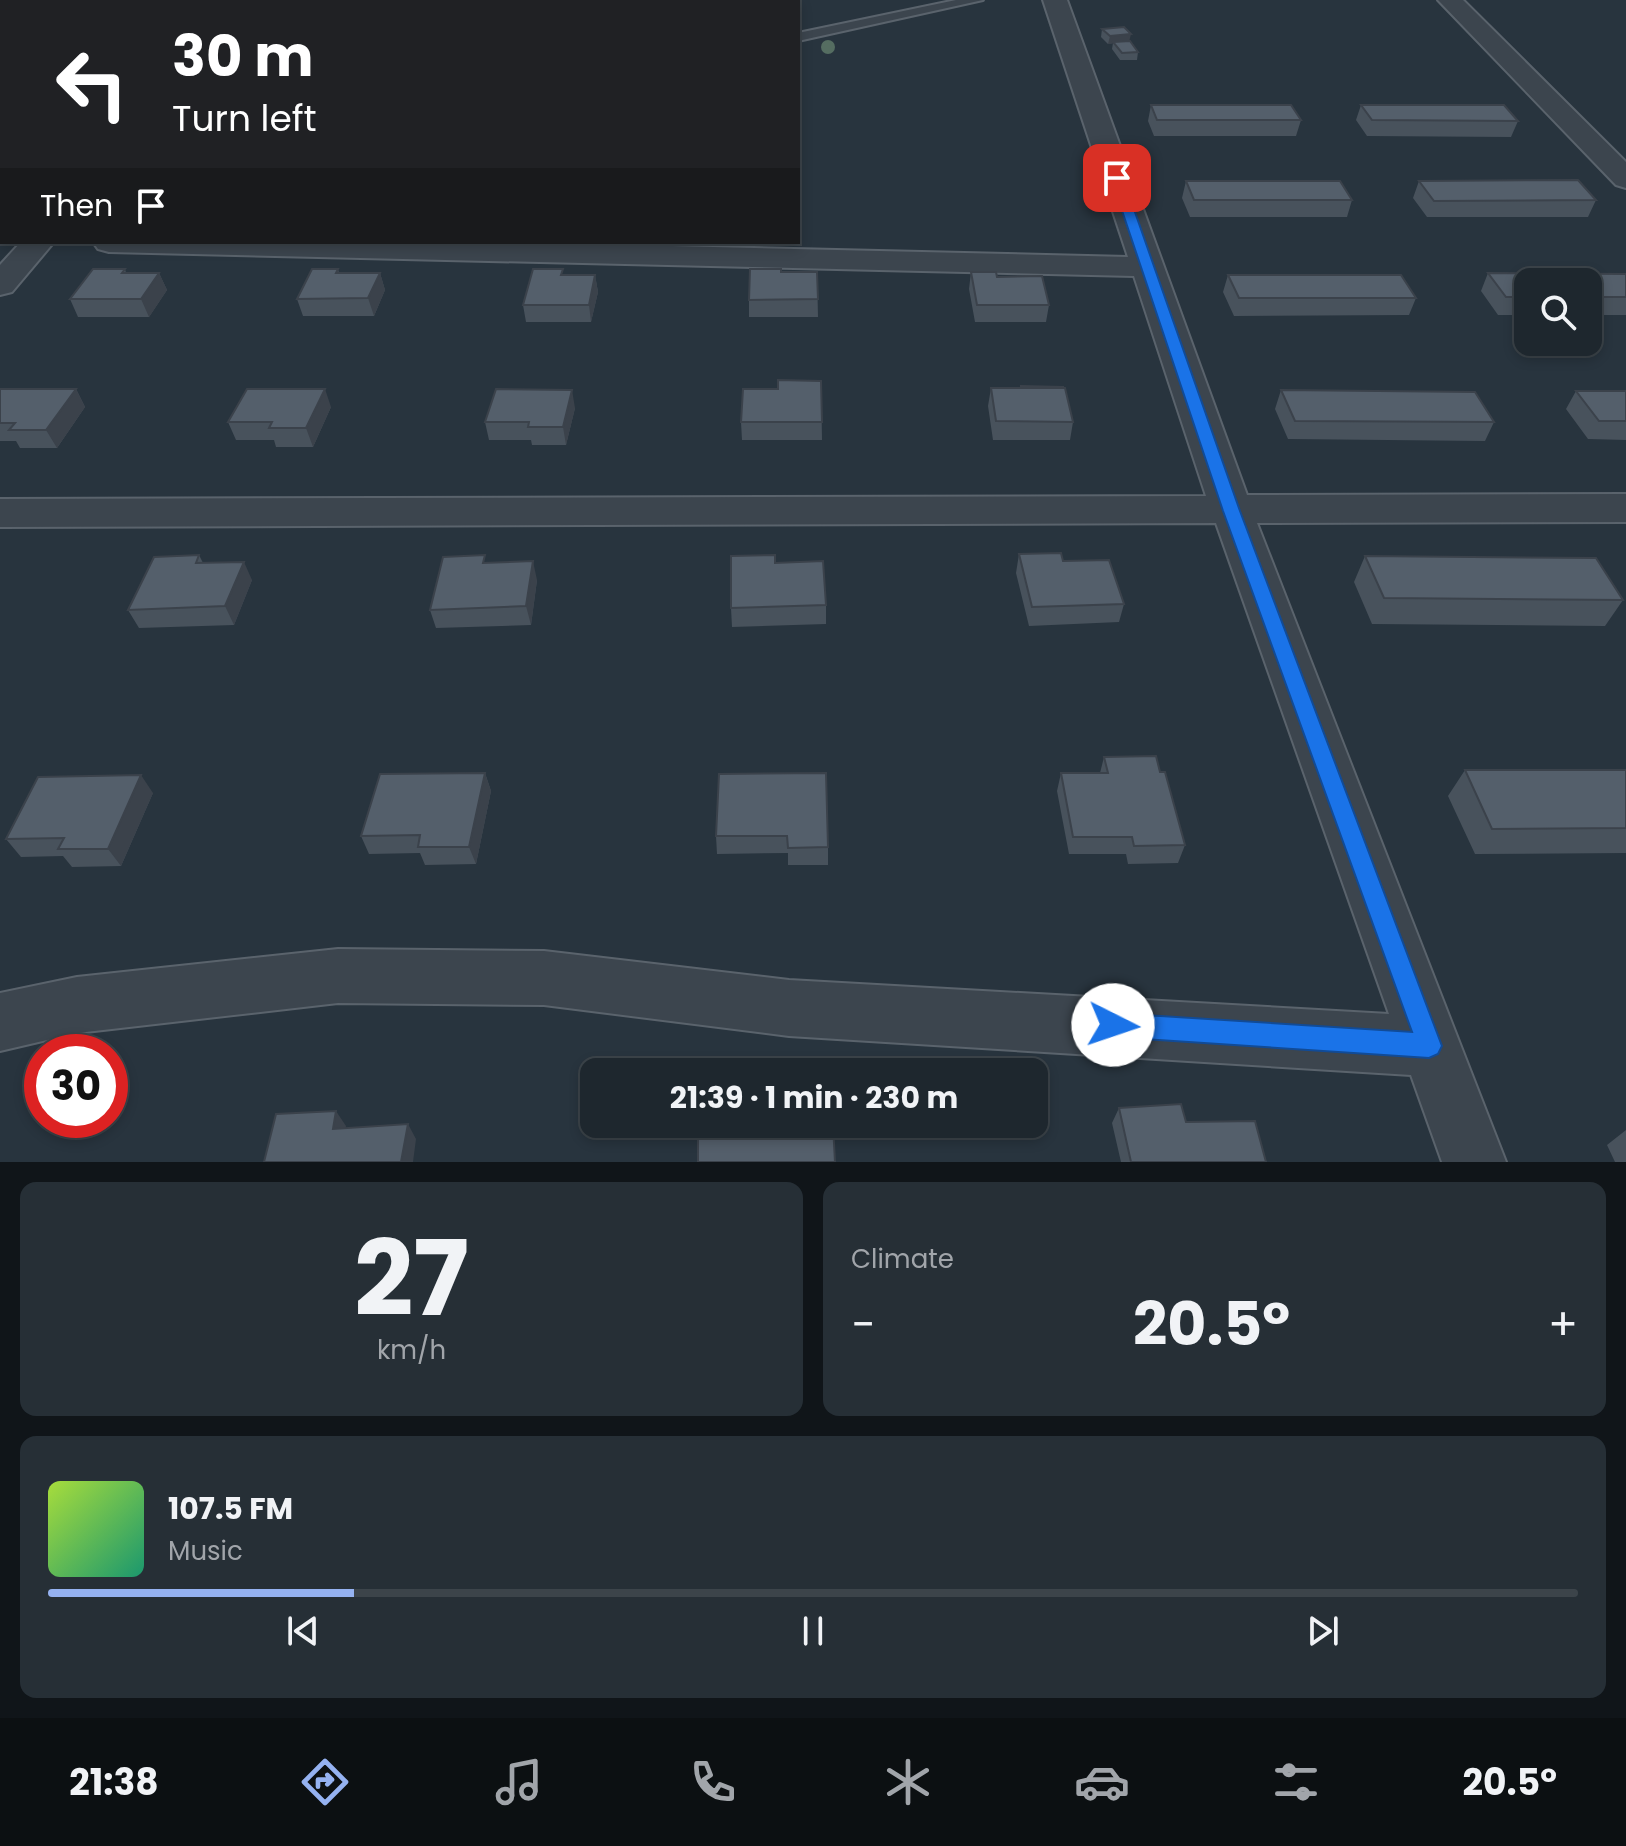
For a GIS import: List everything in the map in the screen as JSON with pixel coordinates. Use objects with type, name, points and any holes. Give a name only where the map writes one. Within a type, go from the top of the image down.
[{"type":"street","points":[[1055,0],[1232,511],[1474,1162]]},
{"type":"street","points":[[1450,0],[1626,179]]},
{"type":"street","points":[[0,285],[36,244]]},
{"type":"street","points":[[192,244],[1148,267]]},
{"type":"street","points":[[0,513],[1626,508]]},
{"type":"street","points":[[0,1022],[77,1005],[338,976],[544,978],[789,1008],[1429,1046]]},
{"type":"lane","points":[[800,37],[976,0]]},
{"type":"building","points":[[1124,27],[1131,34],[1110,36],[1102,29]]},
{"type":"building","points":[[1130,41],[1138,52],[1122,53],[1113,42]]},
{"type":"building","points":[[1151,105],[1291,105],[1301,120],[1157,120]]},
{"type":"building","points":[[1361,105],[1504,105],[1518,121],[1372,120]]},
{"type":"building","points":[[1578,180],[1596,200],[1434,201],[1419,181]]},
{"type":"building","points":[[1186,181],[1340,181],[1352,200],[1194,200]]},
{"type":"building","points":[[93,269],[159,273],[141,299],[70,299]]},
{"type":"building","points":[[312,269],[338,269],[336,273],[380,273],[368,298],[297,299]]},
{"type":"building","points":[[533,269],[563,269],[561,275],[595,275],[589,305],[523,305]]},
{"type":"building","points":[[750,269],[817,272],[818,299],[749,300]]},
{"type":"building","points":[[971,272],[996,272],[997,277],[1042,276],[1049,305],[977,305]]},
{"type":"building","points":[[1488,273],[1514,273],[1514,297],[1506,297]]},
{"type":"building","points":[[1602,274],[1626,274],[1626,297],[1602,297]]},
{"type":"building","points":[[1228,275],[1401,275],[1416,298],[1239,298]]},
{"type":"building","points":[[778,380],[821,381],[822,422],[741,422],[743,389],[778,389]]},
{"type":"building","points":[[1063,387],[1063,388],[1021,388]]},
{"type":"building","points":[[991,388],[1065,388],[1073,422],[996,421]]},
{"type":"building","points":[[0,389],[76,389],[46,430],[9,430],[15,423],[0,423]]},
{"type":"building","points":[[247,389],[325,389],[306,428],[269,428],[272,422],[228,422]]},
{"type":"building","points":[[496,389],[572,390],[563,427],[528,427],[529,422],[485,422]]},
{"type":"building","points":[[1281,390],[1475,392],[1494,422],[1295,421]]},
{"type":"building","points":[[1576,391],[1626,391],[1626,421],[1599,421]]},
{"type":"building","points":[[1061,553],[1063,561],[1109,560],[1124,604],[1032,607],[1019,554]]},
{"type":"building","points":[[199,555],[196,563],[244,562],[225,606],[128,610],[154,557]]},
{"type":"building","points":[[485,555],[483,563],[533,561],[526,606],[430,610],[443,557]]},
{"type":"building","points":[[775,555],[775,563],[823,561],[826,605],[731,608],[731,556]]},
{"type":"building","points":[[1365,556],[1596,558],[1623,600],[1384,598]]},
{"type":"building","points":[[1156,756],[1160,772],[1165,772],[1185,845],[1134,846],[1132,837],[1073,837],[1061,773],[1108,773],[1104,757]]},
{"type":"building","points":[[1465,770],[1626,770],[1626,828],[1492,829]]},
{"type":"building","points":[[485,773],[469,847],[418,847],[420,835],[361,836],[380,774]]},
{"type":"building","points":[[826,773],[828,847],[788,848],[787,836],[716,836],[719,774]]},
{"type":"building","points":[[141,775],[108,849],[58,849],[64,838],[6,839],[38,777]]},
{"type":"building","points":[[1181,1104],[1186,1122],[1255,1121],[1266,1162],[1131,1162],[1119,1108]]},
{"type":"building","points":[[336,1111],[333,1129],[408,1124],[401,1162],[264,1162],[276,1114]]},
{"type":"building","points":[[698,1138],[834,1138],[835,1162],[698,1162]]},
{"type":"route","points":[[1113,1025],[1429,1046],[1232,511],[1117,178]]}]
